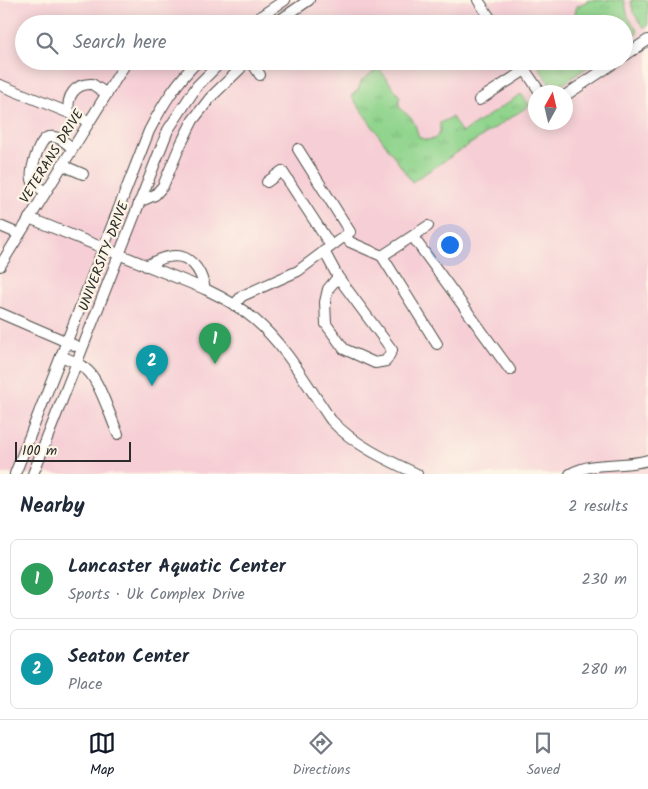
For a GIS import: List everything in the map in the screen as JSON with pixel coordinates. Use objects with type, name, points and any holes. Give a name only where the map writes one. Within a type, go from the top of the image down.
[{"type":"street","points":[[262,15],[284,0],[291,12]]},
{"type":"street","points":[[287,15],[309,0]]},
{"type":"street","points":[[478,0],[488,15]]},
{"type":"street","points":[[633,50],[648,40]]},
{"type":"street","name":"VETERANS DRIVE","points":[[0,266],[122,70]]},
{"type":"street","name":"UNIVERSITY DRIVE","points":[[15,474],[149,131],[163,102],[189,70]]},
{"type":"street","name":"UNIVERSITY DRIVE","points":[[33,474],[160,146],[177,114],[197,86],[213,70]]},
{"type":"street","points":[[139,202],[156,195],[163,186],[193,120],[211,97],[239,70]]},
{"type":"street","points":[[257,70],[260,75]]},
{"type":"street","points":[[479,100],[517,70]]},
{"type":"street","points":[[525,70],[535,85]]},
{"type":"street","points":[[573,91],[603,70]]},
{"type":"street","points":[[69,112],[70,97],[74,90],[81,85],[88,83],[95,85],[107,94]]},
{"type":"street","points":[[0,85],[89,121]]},
{"type":"street","points":[[45,191],[33,182],[32,175],[42,141],[48,137],[54,137],[72,148]]},
{"type":"street","points":[[234,305],[242,296],[298,271],[350,232],[298,149]]},
{"type":"street","points":[[62,165],[83,174]]},
{"type":"street","points":[[267,182],[282,171],[327,249],[338,277],[392,350],[386,361],[375,363],[344,349],[326,324],[325,302],[328,289],[338,277]]},
{"type":"street","points":[[29,218],[205,289],[234,305],[253,318],[270,334],[331,420],[340,429],[376,454],[418,474]]},
{"type":"street","points":[[0,226],[19,234]]},
{"type":"street","points":[[382,256],[428,226]]},
{"type":"street","points":[[345,236],[350,242],[382,256],[437,344]]},
{"type":"street","points":[[413,237],[510,370]]},
{"type":"street","points":[[146,266],[170,256],[182,257],[192,262],[199,269],[205,289]]},
{"type":"street","points":[[0,313],[82,348]]},
{"type":"street","points":[[61,356],[76,362],[89,371],[96,382],[118,434]]},
{"type":"street","points":[[570,474],[586,466],[648,460]]},
{"type":"shaded area","points":[[0,0],[648,0],[648,474],[0,474]]},
{"type":"green space","points":[[590,0],[624,0],[628,15],[574,15],[577,6]]},
{"type":"green space","points":[[631,0],[648,1],[648,26],[643,27],[633,12]]},
{"type":"green space","points":[[633,24],[638,31],[633,37]]},
{"type":"green space","points":[[376,70],[380,70],[400,97],[400,108],[413,121],[419,137],[426,140],[434,139],[440,133],[440,123],[452,117],[462,133],[521,94],[528,103],[528,106],[412,182],[351,96],[358,90],[362,80]]},
{"type":"green space","points":[[541,70],[583,70],[561,85],[550,85]]},
{"type":"place","name":"Lancaster Aquatic Center","points":[[215,364]]},
{"type":"place","name":"Seaton Center","points":[[152,386]]}]
